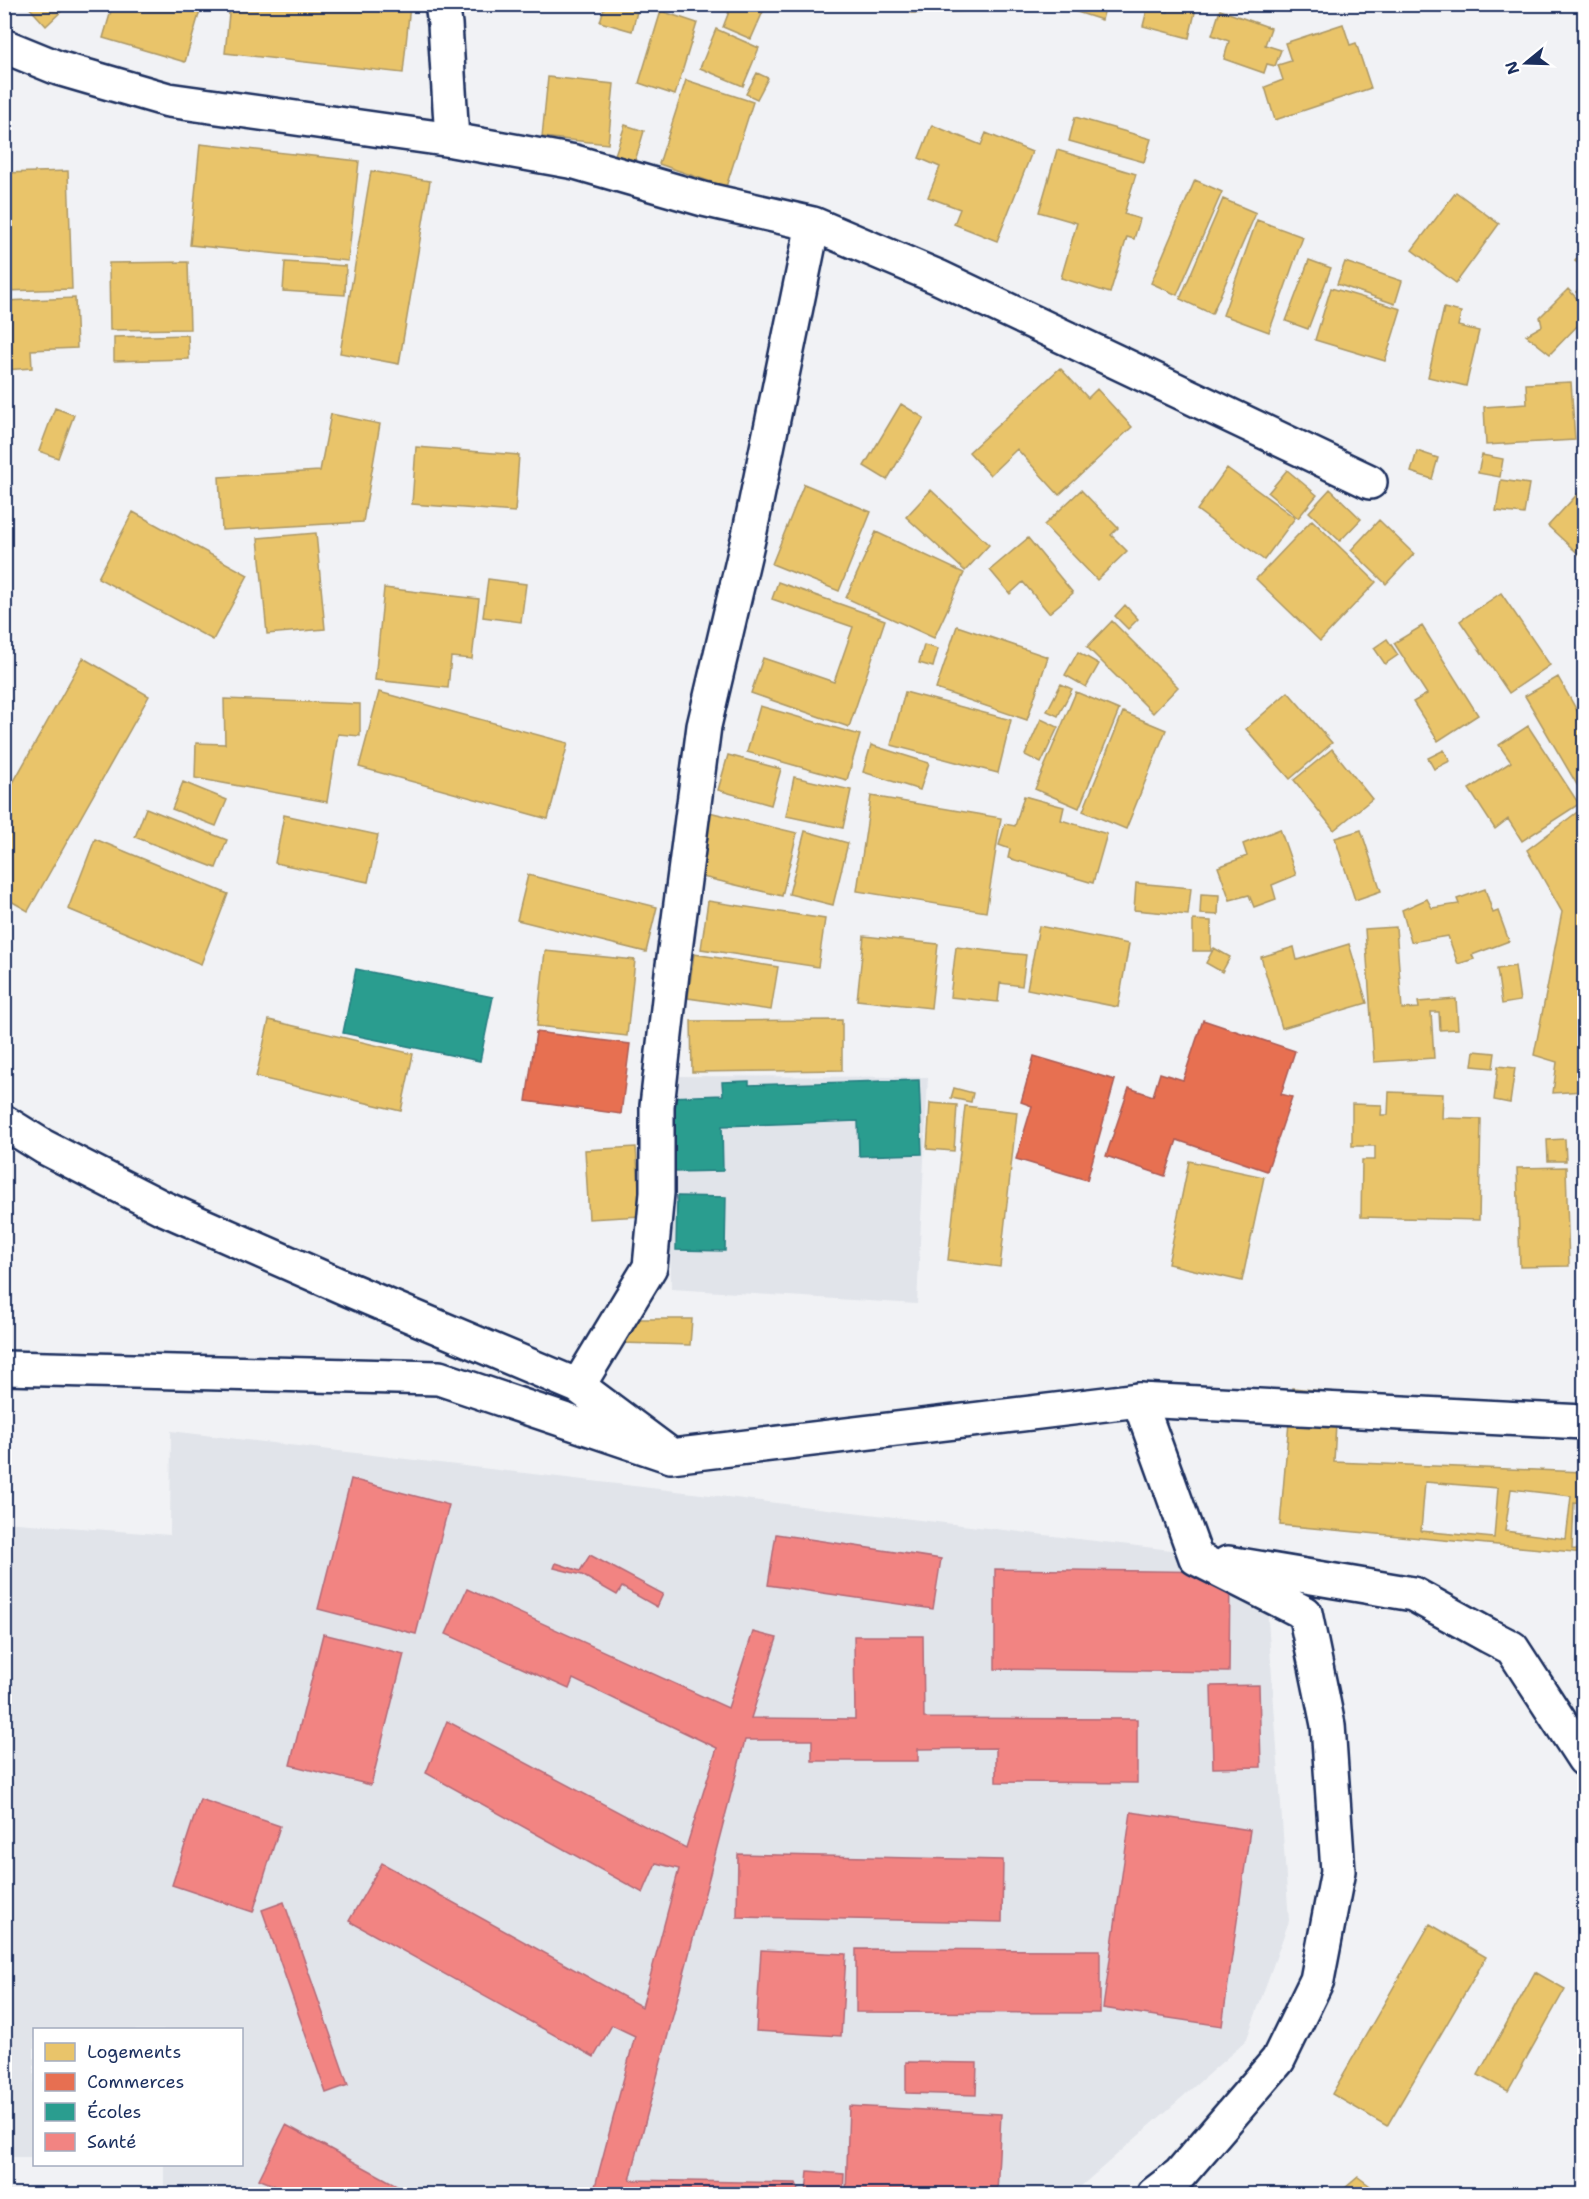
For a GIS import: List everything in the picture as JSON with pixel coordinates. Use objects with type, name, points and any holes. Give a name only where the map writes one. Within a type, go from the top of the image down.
[{"type":"main road","points":[[442,4],[452,140]]},
{"type":"main road","points":[[4,46],[58,68],[168,100],[452,140],[575,162],[703,199],[813,224],[938,277],[1370,482]]},
{"type":"main road","points":[[578,1386],[650,1267],[657,1193],[657,1106],[704,726],[750,531],[813,224]]},
{"type":"main road","points":[[4,1122],[44,1148],[161,1207],[578,1386],[671,1456]]},
{"type":"main road","points":[[4,1368],[439,1378],[671,1456],[1139,1400],[1584,1422]]},
{"type":"main road","points":[[1139,1400],[1196,1558],[1305,1613],[1328,1725],[1338,1871],[1317,1980],[1278,2060],[1180,2174],[1154,2194]]},
{"type":"main road","points":[[1196,1558],[1413,1594],[1512,1648],[1584,1759]]},
{"type":"shaded area","points":[[668,1076],[928,1077],[917,1304],[671,1289]]},
{"type":"shaded area","points":[[171,1431],[1264,1561],[1289,1921],[1246,2041],[1079,2188],[1069,2194],[164,2194],[164,2166],[243,2166],[243,2028],[33,2028],[33,2157],[5,2157],[4,1522],[170,1535]]},
{"type":"building: Logements","points":[[26,4],[69,4],[46,26]]},
{"type":"building: Logements","points":[[113,4],[202,4],[185,62],[103,38]]},
{"type":"building: Logements","points":[[230,4],[410,5],[403,73],[225,53]]},
{"type":"building: Logements","points":[[590,4],[639,4],[632,31],[600,22],[604,8]]},
{"type":"building: Logements","points":[[732,4],[759,4],[765,7],[751,39],[723,27]]},
{"type":"building: Logements","points":[[911,4],[1041,4],[1041,9],[911,13]]},
{"type":"building: Logements","points":[[1052,4],[1106,4],[1102,20]]},
{"type":"building: Logements","points":[[1170,4],[1197,4],[1189,38],[1143,26],[1148,6],[1168,12]]},
{"type":"building: Logements","points":[[1220,10],[1271,28],[1265,45],[1281,50],[1275,66],[1267,64],[1264,73],[1224,59],[1229,41],[1212,35]]},
{"type":"building: Logements","points":[[661,11],[697,23],[675,95],[639,83]]},
{"type":"building: Logements","points":[[1343,24],[1350,45],[1356,43],[1371,88],[1275,120],[1265,87],[1283,80],[1278,65],[1291,61],[1285,43]]},
{"type":"building: Logements","points":[[716,29],[759,48],[743,86],[700,68]]},
{"type":"building: Logements","points":[[757,73],[768,78],[757,99],[746,94]]},
{"type":"building: Logements","points":[[548,77],[614,84],[608,144],[542,137]]},
{"type":"building: Logements","points":[[686,80],[753,102],[726,187],[659,164]]},
{"type":"building: Logements","points":[[1075,117],[1151,139],[1144,162],[1069,141]]},
{"type":"building: Logements","points":[[625,125],[644,131],[635,161],[615,155]]},
{"type":"building: Logements","points":[[932,125],[981,145],[986,133],[1032,152],[997,241],[954,224],[960,209],[928,197],[940,167],[919,158]]},
{"type":"building: Logements","points":[[200,144],[359,161],[348,261],[190,245]]},
{"type":"building: Logements","points":[[1057,150],[1136,174],[1124,214],[1140,219],[1134,239],[1127,237],[1110,293],[1061,278],[1077,223],[1039,212]]},
{"type":"building: Logements","points":[[68,171],[72,289],[4,291],[4,173]]},
{"type":"building: Logements","points":[[371,171],[430,181],[399,364],[340,353]]},
{"type":"building: Logements","points":[[1195,180],[1222,192],[1177,295],[1151,283]]},
{"type":"building: Logements","points":[[1456,192],[1499,224],[1456,283],[1412,250]]},
{"type":"building: Logements","points":[[1223,199],[1256,213],[1212,314],[1180,299]]},
{"type":"building: Logements","points":[[1257,220],[1303,237],[1269,332],[1223,315]]},
{"type":"building: Logements","points":[[1583,250],[1584,252],[1584,268],[1575,261]]},
{"type":"building: Logements","points":[[1309,260],[1331,268],[1308,329],[1286,321]]},
{"type":"building: Logements","points":[[188,262],[190,329],[110,330],[109,263]]},
{"type":"building: Logements","points":[[285,262],[346,266],[345,295],[283,291]]},
{"type":"building: Logements","points":[[1345,262],[1402,281],[1395,304],[1337,284]]},
{"type":"building: Logements","points":[[1584,283],[1584,300],[1576,292]]},
{"type":"building: Logements","points":[[1331,288],[1401,309],[1385,361],[1315,340]]},
{"type":"building: Logements","points":[[1568,289],[1584,306],[1584,319],[1550,354],[1526,335],[1542,326],[1540,317]]},
{"type":"building: Logements","points":[[75,298],[77,348],[31,350],[32,368],[4,370],[4,301]]},
{"type":"building: Logements","points":[[1444,308],[1461,312],[1458,326],[1479,331],[1466,386],[1428,377]]},
{"type":"building: Logements","points":[[188,335],[189,359],[114,361],[114,337]]},
{"type":"building: Logements","points":[[1060,368],[1088,398],[1097,389],[1132,427],[1059,495],[1017,449],[990,475],[969,452]]},
{"type":"building: Logements","points":[[1571,382],[1575,440],[1486,445],[1484,407],[1527,404],[1526,384]]},
{"type":"building: Logements","points":[[901,404],[924,418],[887,480],[864,466]]},
{"type":"building: Logements","points":[[55,408],[74,415],[58,458],[39,451]]},
{"type":"building: Logements","points":[[331,414],[380,424],[363,522],[222,530],[219,477],[320,471]]},
{"type":"building: Logements","points":[[416,447],[519,455],[515,512],[412,504]]},
{"type":"building: Logements","points":[[1417,451],[1438,458],[1432,479],[1411,472]]},
{"type":"building: Logements","points":[[1482,455],[1503,459],[1500,477],[1478,473]]},
{"type":"building: Logements","points":[[1227,468],[1295,518],[1264,560],[1197,510]]},
{"type":"building: Logements","points":[[1287,470],[1317,495],[1298,518],[1268,493]]},
{"type":"building: Logements","points":[[1501,480],[1529,484],[1524,514],[1496,511]]},
{"type":"building: Logements","points":[[804,484],[871,512],[839,591],[772,564]]},
{"type":"building: Logements","points":[[1584,487],[1584,559],[1548,526]]},
{"type":"building: Logements","points":[[1330,489],[1361,519],[1340,541],[1309,512]]},
{"type":"building: Logements","points":[[931,490],[989,545],[965,571],[906,517]]},
{"type":"building: Logements","points":[[1081,490],[1118,528],[1111,535],[1127,551],[1097,580],[1044,525]]},
{"type":"building: Logements","points":[[133,512],[248,575],[213,640],[98,578]]},
{"type":"building: Logements","points":[[1312,520],[1376,582],[1320,641],[1256,579]]},
{"type":"building: Logements","points":[[1379,520],[1414,554],[1386,584],[1351,550]]},
{"type":"building: Logements","points":[[876,532],[964,573],[934,638],[846,598]]},
{"type":"building: Logements","points":[[316,533],[325,629],[267,634],[258,538]]},
{"type":"building: Logements","points":[[1028,538],[1073,593],[1049,613],[1023,582],[1010,594],[990,570]]},
{"type":"building: Logements","points":[[488,579],[526,584],[521,622],[483,617]]},
{"type":"building: Logements","points":[[778,582],[885,620],[849,727],[751,693],[763,658],[834,682],[853,627],[772,599]]},
{"type":"building: Logements","points":[[384,588],[479,599],[472,659],[451,657],[448,688],[375,680]]},
{"type":"building: Logements","points":[[1501,593],[1550,665],[1509,693],[1460,621]]},
{"type":"building: Logements","points":[[1125,605],[1138,619],[1128,629],[1115,616]]},
{"type":"building: Logements","points":[[1112,621],[1178,687],[1153,713],[1087,647]]},
{"type":"building: Logements","points":[[957,626],[1048,657],[1027,720],[936,689]]},
{"type":"building: Logements","points":[[1422,626],[1478,715],[1438,741],[1413,702],[1427,694],[1394,643]]},
{"type":"building: Logements","points":[[1387,639],[1398,655],[1385,664],[1374,648]]},
{"type":"building: Logements","points":[[924,645],[938,649],[933,667],[919,663]]},
{"type":"building: Logements","points":[[1078,652],[1099,664],[1086,687],[1065,675]]},
{"type":"building: Logements","points":[[83,658],[149,696],[28,911],[4,897],[4,799]]},
{"type":"building: Logements","points":[[1558,677],[1584,723],[1583,795],[1525,696]]},
{"type":"building: Logements","points":[[1061,684],[1072,689],[1058,716],[1047,711]]},
{"type":"building: Logements","points":[[379,692],[568,743],[548,819],[359,767]]},
{"type":"building: Logements","points":[[905,692],[1011,720],[998,773],[891,745]]},
{"type":"building: Logements","points":[[1076,692],[1119,710],[1079,808],[1035,789]]},
{"type":"building: Logements","points":[[1288,692],[1332,743],[1290,779],[1246,729]]},
{"type":"building: Logements","points":[[224,699],[360,704],[360,736],[338,734],[327,802],[195,778],[196,743],[225,744]]},
{"type":"building: Logements","points":[[760,706],[860,735],[847,780],[747,752]]},
{"type":"building: Logements","points":[[1123,712],[1166,730],[1126,829],[1083,811]]},
{"type":"building: Logements","points":[[1041,719],[1058,727],[1041,763],[1025,755]]},
{"type":"building: Logements","points":[[1528,726],[1579,804],[1522,841],[1508,819],[1495,829],[1469,789],[1511,762],[1499,745]]},
{"type":"building: Logements","points":[[871,745],[929,763],[920,790],[863,772]]},
{"type":"building: Logements","points":[[1332,749],[1372,799],[1334,830],[1294,780]]},
{"type":"building: Logements","points":[[1444,750],[1450,761],[1434,769],[1428,758]]},
{"type":"building: Logements","points":[[728,755],[781,769],[771,805],[718,790]]},
{"type":"building: Logements","points":[[794,777],[851,790],[843,828],[786,816]]},
{"type":"building: Logements","points":[[183,782],[227,800],[216,826],[172,809]]},
{"type":"building: Logements","points":[[871,796],[1001,818],[986,912],[857,891]]},
{"type":"building: Logements","points":[[1024,796],[1064,807],[1061,820],[1107,834],[1093,883],[1008,858],[1010,849],[999,845],[1005,824],[1015,826]]},
{"type":"building: Logements","points":[[1584,807],[1584,1091],[1553,1093],[1557,1062],[1534,1055],[1562,912],[1527,850]]},
{"type":"building: Logements","points":[[146,808],[227,840],[216,868],[135,837]]},
{"type":"building: Logements","points":[[709,812],[797,833],[782,896],[694,875]]},
{"type":"building: Logements","points":[[284,815],[378,835],[368,882],[275,863]]},
{"type":"building: Logements","points":[[1280,829],[1296,875],[1272,885],[1276,899],[1254,907],[1249,895],[1230,900],[1218,867],[1247,856],[1243,844]]},
{"type":"building: Logements","points":[[1361,830],[1381,891],[1355,900],[1335,838]]},
{"type":"building: Logements","points":[[805,831],[848,843],[833,905],[789,894]]},
{"type":"building: Logements","points":[[95,839],[228,894],[201,964],[68,909]]},
{"type":"building: Logements","points":[[528,875],[657,907],[646,952],[517,920]]},
{"type":"building: Logements","points":[[1136,883],[1191,888],[1188,915],[1134,910]]},
{"type":"building: Logements","points":[[1485,889],[1493,913],[1498,911],[1509,941],[1472,955],[1474,959],[1458,964],[1448,936],[1411,942],[1402,910],[1427,899],[1432,908],[1459,904],[1457,899]]},
{"type":"building: Logements","points":[[1201,894],[1219,895],[1218,915],[1200,914]]},
{"type":"building: Logements","points":[[708,901],[825,919],[818,967],[701,949]]},
{"type":"building: Logements","points":[[1193,920],[1211,921],[1211,951],[1193,951]]},
{"type":"building: Logements","points":[[1039,926],[1129,944],[1118,1007],[1027,989]]},
{"type":"building: Logements","points":[[1396,927],[1402,1009],[1419,1008],[1418,1002],[1456,999],[1458,1029],[1440,1030],[1439,1012],[1431,1012],[1434,1058],[1374,1062],[1365,929]]},
{"type":"building: Logements","points":[[864,936],[938,944],[931,1008],[857,1000]]},
{"type":"building: Logements","points":[[1349,944],[1367,1003],[1282,1028],[1261,957],[1294,947],[1297,960]]},
{"type":"building: Logements","points":[[956,947],[1026,955],[1022,986],[1000,983],[998,1002],[950,997]]},
{"type":"building: Logements","points":[[1214,948],[1230,957],[1222,972],[1206,963]]},
{"type":"building: Logements","points":[[545,951],[635,960],[627,1036],[537,1026]]},
{"type":"building: Logements","points":[[694,954],[778,967],[771,1010],[688,998]]},
{"type":"building: Logements","points":[[1515,966],[1520,1001],[1502,1004],[1497,969]]},
{"type":"building: Logements","points":[[269,1020],[413,1054],[401,1111],[256,1077]]},
{"type":"building: Logements","points":[[842,1020],[842,1070],[692,1072],[691,1021]]},
{"type":"building: Logements","points":[[1474,1051],[1495,1053],[1493,1068],[1472,1066]]},
{"type":"building: Logements","points":[[1498,1066],[1515,1068],[1510,1103],[1494,1100]]},
{"type":"building: Logements","points":[[954,1088],[973,1093],[971,1102],[951,1098]]},
{"type":"building: Logements","points":[[1389,1092],[1443,1094],[1442,1118],[1481,1119],[1479,1220],[1361,1217],[1362,1160],[1375,1160],[1375,1146],[1352,1146],[1352,1104],[1382,1105],[1381,1115],[1388,1115]]},
{"type":"building: Logements","points":[[930,1103],[957,1105],[954,1151],[927,1149]]},
{"type":"building: Logements","points":[[965,1106],[1017,1112],[1000,1267],[948,1260]]},
{"type":"building: Logements","points":[[1565,1139],[1566,1161],[1548,1161],[1547,1140]]},
{"type":"building: Logements","points":[[636,1147],[641,1216],[589,1219],[585,1150]]},
{"type":"building: Logements","points":[[1189,1161],[1264,1177],[1242,1281],[1168,1264]]},
{"type":"building: Logements","points":[[1566,1167],[1569,1266],[1520,1267],[1517,1168]]},
{"type":"building: Logements","points":[[625,1319],[692,1319],[690,1345],[622,1343]]},
{"type":"building: Logements","points":[[1292,1388],[1584,1415],[1336,1423],[1334,1462],[1584,1472],[1584,1504],[1574,1503],[1572,1549],[1584,1550],[1584,1553],[1280,1525]],"holes":[[[1425,1482],[1498,1488],[1494,1538],[1421,1531]],[[1511,1489],[1571,1496],[1566,1539],[1505,1531]]]},
{"type":"building: Logements","points":[[1430,1924],[1486,1957],[1387,2126],[1332,2094]]},
{"type":"building: Logements","points":[[1535,1972],[1565,1989],[1508,2091],[1478,2075]]},
{"type":"building: Logements","points":[[1358,2177],[1381,2194],[1338,2194]]},
{"type":"building: Commerces","points":[[1203,1020],[1295,1051],[1281,1094],[1292,1097],[1267,1171],[1177,1140],[1165,1176],[1106,1156],[1129,1088],[1153,1096],[1160,1073],[1183,1080]]},
{"type":"building: Commerces","points":[[536,1032],[630,1044],[621,1114],[526,1101]]},
{"type":"building: Commerces","points":[[1034,1056],[1115,1080],[1087,1180],[1016,1159],[1032,1106],[1021,1102]]},
{"type":"building: Écoles","points":[[356,969],[493,997],[480,1061],[343,1033]]},
{"type":"building: Écoles","points":[[919,1080],[922,1154],[859,1156],[858,1121],[722,1126],[723,1171],[673,1172],[670,1097],[723,1095],[722,1082],[749,1081],[749,1085]]},
{"type":"building: Écoles","points":[[677,1196],[726,1197],[725,1251],[676,1250]]},
{"type":"building: Santé","points":[[351,1479],[449,1505],[416,1634],[318,1609]]},
{"type":"building: Santé","points":[[776,1534],[941,1559],[933,1609],[768,1585]]},
{"type":"building: Santé","points":[[590,1555],[663,1594],[657,1607],[622,1587],[617,1595],[582,1575],[554,1568],[556,1563],[580,1571]]},
{"type":"building: Santé","points":[[995,1569],[1230,1572],[1229,1672],[995,1669]]},
{"type":"building: Santé","points":[[467,1589],[728,1708],[753,1632],[777,1638],[751,1718],[855,1719],[854,1636],[923,1636],[924,1718],[1137,1719],[1137,1783],[996,1782],[996,1748],[918,1749],[918,1761],[812,1761],[812,1740],[745,1740],[630,2180],[796,2183],[800,2194],[593,2194],[635,2036],[612,2025],[594,2057],[349,1921],[382,1863],[642,2007],[679,1869],[656,1863],[643,1893],[426,1773],[447,1721],[686,1848],[717,1748],[573,1679],[569,1689],[446,1634]]},
{"type":"building: Santé","points":[[323,1634],[404,1654],[371,1785],[290,1765]]},
{"type":"building: Santé","points":[[1259,1685],[1261,1767],[1213,1768],[1211,1686]]},
{"type":"building: Santé","points":[[200,1799],[280,1826],[253,1912],[172,1885]]},
{"type":"building: Santé","points":[[1131,1812],[1250,1830],[1222,2026],[1103,2008]]},
{"type":"building: Santé","points":[[738,1854],[1003,1860],[1002,1922],[737,1917]]},
{"type":"building: Santé","points":[[284,1902],[348,2085],[326,2093],[262,1910]]},
{"type":"building: Santé","points":[[856,1949],[1100,1950],[1100,2013],[856,2012]]},
{"type":"building: Santé","points":[[761,1950],[846,1954],[841,2036],[756,2031]]},
{"type":"building: Santé","points":[[906,2062],[977,2063],[976,2095],[906,2093]]},
{"type":"building: Santé","points":[[849,2106],[1001,2114],[997,2194],[846,2194]]},
{"type":"building: Santé","points":[[286,2125],[413,2194],[294,2194],[259,2179]]},
{"type":"building: Santé","points":[[808,2171],[844,2174],[843,2194],[806,2194]]}]
